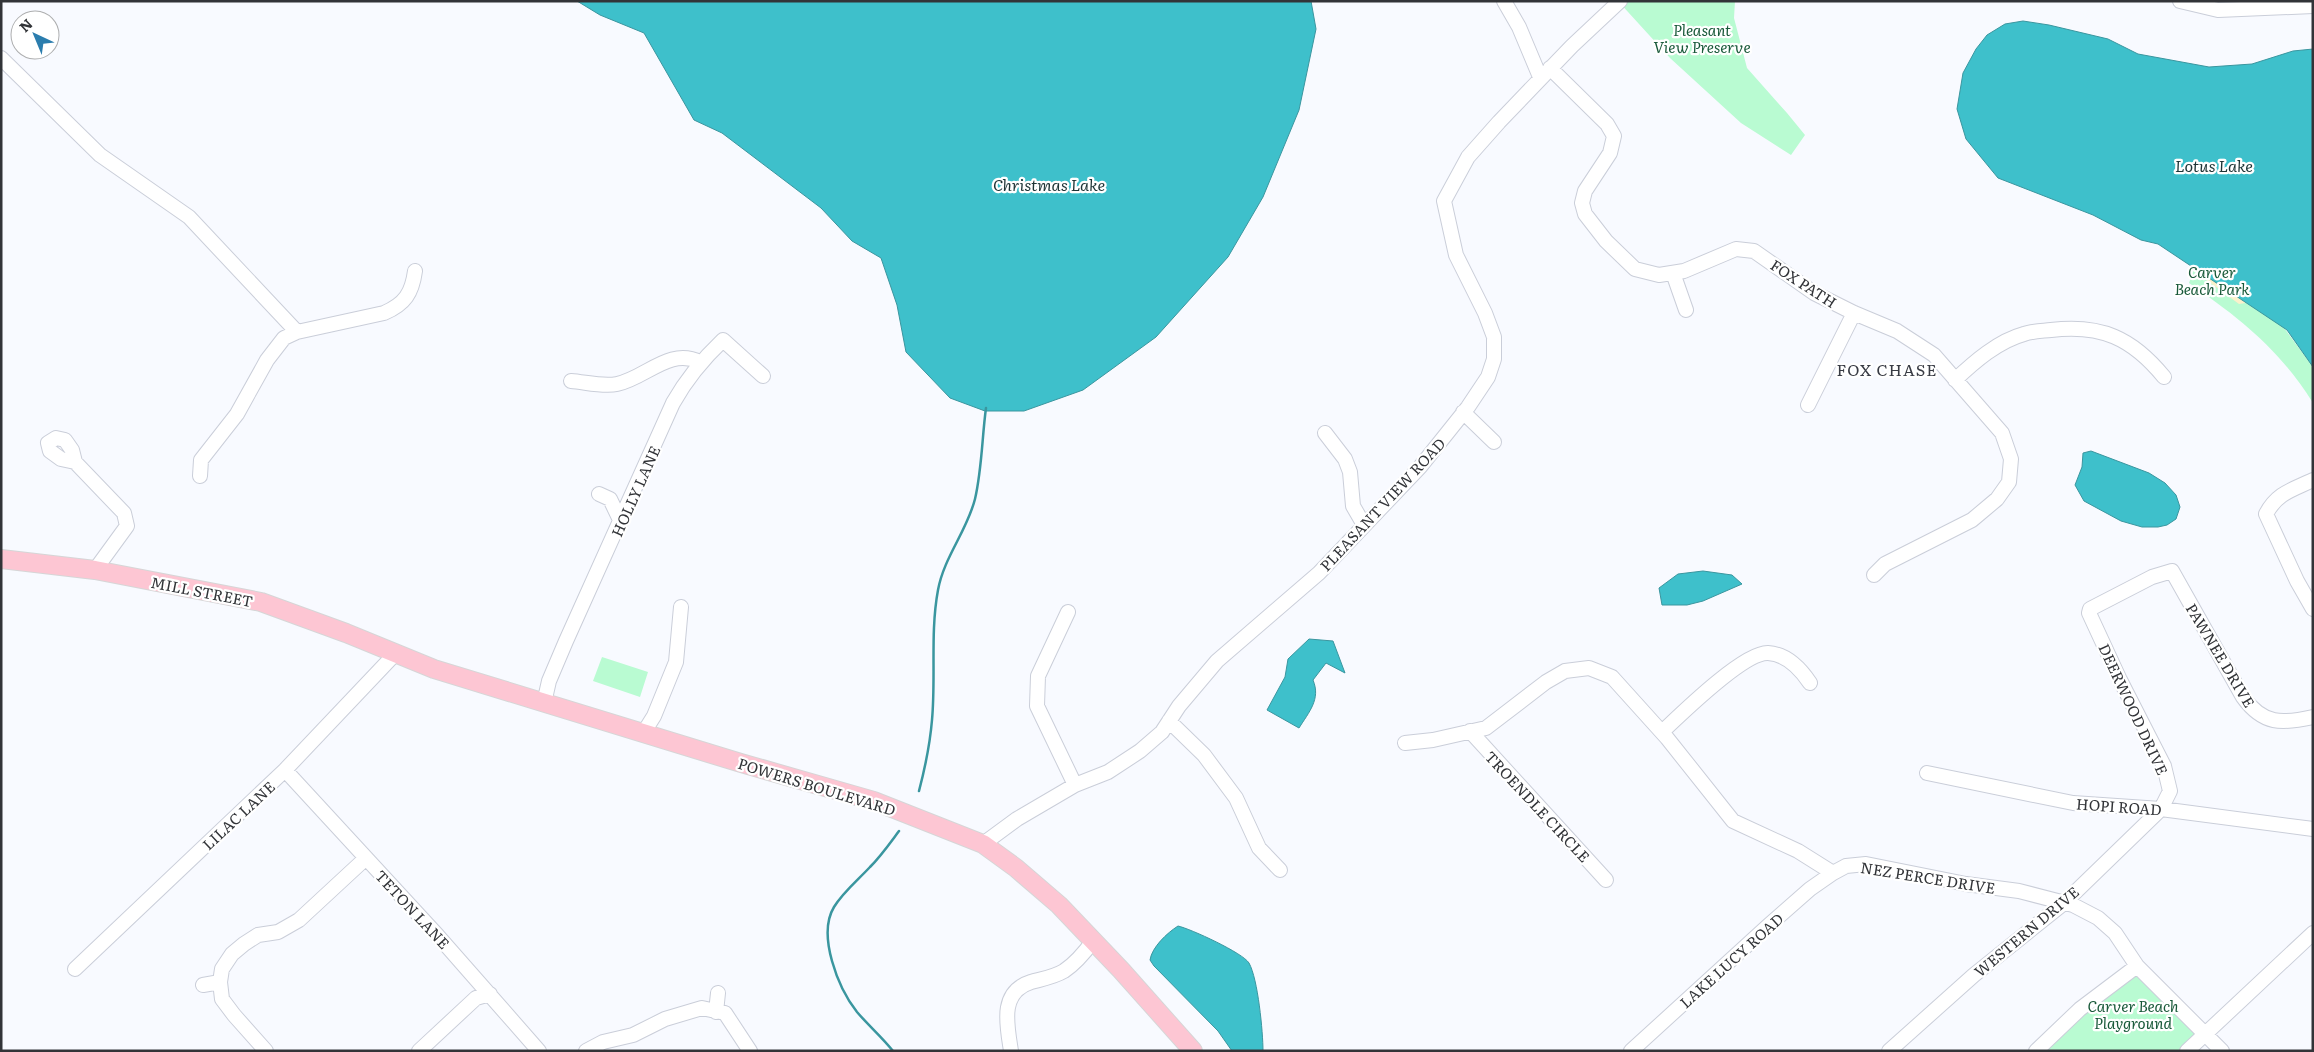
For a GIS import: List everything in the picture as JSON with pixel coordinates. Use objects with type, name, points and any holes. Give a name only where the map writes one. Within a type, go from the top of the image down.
[{"type":"main road","name":"MILL STREET","points":[[1,559],[95,570],[261,602],[346,633],[396,654]]},
{"type":"main road","name":"POWERS BOULEVARD","points":[[396,654],[434,669],[544,703],[874,801],[983,844],[1016,868],[1059,905],[1193,1051]]},
{"type":"street","points":[[1504,1],[1545,73]]},
{"type":"street","name":"PLEASANT VIEW ROAD","points":[[983,844],[1017,819],[1075,785],[1108,772],[1140,751],[1162,732],[1179,706],[1218,661],[1319,573],[1420,467],[1463,412],[1488,377],[1494,358],[1494,337],[1485,313],[1456,255],[1444,201],[1468,157],[1545,73],[1620,1]]},
{"type":"street","points":[[2180,1],[2218,10],[2313,6]]},
{"type":"street","points":[[1,58],[100,155],[189,217],[297,332]]},
{"type":"street","name":"FOX PATH","points":[[1545,73],[1607,124],[1614,136],[1610,153],[1584,191],[1582,203],[1585,214],[1606,241],[1635,269],[1659,276],[1684,271],[1736,249],[1754,251],[1814,293],[1854,314],[1897,331],[1934,355],[2002,432],[2011,459],[2009,482],[1997,499],[1972,520],[1885,564],[1874,575]]},
{"type":"street","points":[[200,476],[201,460],[237,414],[267,360],[284,338],[297,332],[384,313],[397,308],[408,298],[413,286],[415,271]]},
{"type":"street","points":[[1673,273],[1686,310]]},
{"type":"street","points":[[1808,405],[1854,314]]},
{"type":"street","points":[[1955,380],[1974,362],[2004,343],[2024,334],[2090,328],[2114,336],[2137,351],[2153,364],[2164,377]]},
{"type":"street","name":"HOLLY LANE","points":[[544,703],[549,681],[559,657],[674,403],[700,362],[723,340],[763,376]]},
{"type":"street","points":[[570,381],[615,385],[627,381],[672,358],[691,358],[700,362]]},
{"type":"street","points":[[1463,412],[1494,442]]},
{"type":"street","points":[[1325,433],[1345,459],[1350,472],[1353,506],[1364,525]]},
{"type":"street","points":[[75,462],[124,512],[127,526],[95,570]]},
{"type":"street","points":[[2313,480],[2280,495],[2273,501],[2266,514],[2297,581],[2313,609]]},
{"type":"street","points":[[599,494],[610,499],[621,522]]},
{"type":"street","name":"DEERWOOD DRIVE","points":[[2161,809],[2170,791],[2164,766],[2120,680],[2089,613],[2090,609],[2152,577],[2172,571]]},
{"type":"street","name":"PAWNEE DRIVE","points":[[2172,571],[2252,710],[2269,720],[2290,722],[2313,717]]},
{"type":"street","points":[[644,732],[654,716],[676,662],[682,607]]},
{"type":"street","points":[[1068,612],[1038,676],[1037,706],[1075,785]]},
{"type":"street","points":[[1662,732],[1709,689],[1752,656],[1761,653],[1780,656],[1791,662],[1800,669],[1810,683]]},
{"type":"street","name":"LILAC LANE","points":[[75,969],[285,770],[396,654]]},
{"type":"street","points":[[1405,743],[1433,740],[1486,728],[1546,682],[1565,671],[1590,668],[1612,677],[1662,732],[1733,821],[1798,851],[1833,873]]},
{"type":"street","points":[[1169,720],[1204,755],[1236,798],[1259,848],[1280,870]]},
{"type":"street","name":"TROENDLE CIRCLE","points":[[1470,732],[1606,880]]},
{"type":"street","name":"TETON LANE","points":[[285,770],[540,1051]]},
{"type":"street","name":"HOPI ROAD","points":[[1927,772],[2073,803],[2161,809],[2313,829]]},
{"type":"street","name":"WESTERN DRIVE","points":[[1889,1051],[1974,975],[2064,903],[2161,809]]},
{"type":"street","points":[[266,1051],[222,999],[220,982],[222,970],[232,954],[244,944],[258,936],[278,932],[299,920],[366,858]]},
{"type":"street","name":"NEZ PERCE DRIVE","points":[[1833,873],[1846,866],[1866,864],[1966,884],[2019,891],[2064,903],[2098,918],[2115,933],[2137,966],[2222,1051]]},
{"type":"street","name":"LAKE LUCY ROAD","points":[[1631,1051],[1789,908],[1833,873]]},
{"type":"street","points":[[2187,1051],[2313,933]]},
{"type":"street","points":[[1011,1051],[1007,1021],[1009,999],[1021,987],[1066,970],[1094,941]]},
{"type":"street","points":[[2036,1051],[2080,1009],[2137,966]]},
{"type":"street","points":[[202,985],[220,982]]},
{"type":"street","points":[[419,1051],[476,998],[490,994]]},
{"type":"street","points":[[716,1012],[718,994]]},
{"type":"street","points":[[586,1051],[603,1042],[633,1035],[666,1019],[702,1008],[725,1013],[750,1051]]},
{"type":"green space","name":"Pleasant View Preserve","points":[[1618,1],[1735,1],[1734,18],[1747,68],[1805,135],[1791,155],[1741,123],[1670,58]]},
{"type":"green space","name":"Carver Beach Park","points":[[2197,260],[2279,321],[2313,367],[2313,403],[2287,367],[2258,336],[2226,309],[2189,283]]},
{"type":"green space","points":[[602,657],[648,672],[640,697],[593,681]]},
{"type":"green space","name":"Carver Beach Playground","points":[[2137,966],[2205,1034],[2187,1051],[2036,1051]]},
{"type":"sand","points":[[2197,260],[2252,302],[2239,304],[2193,270]]},
{"type":"water","name":"Christmas Lake","points":[[577,1],[1311,1],[1316,29],[1299,110],[1263,197],[1228,257],[1156,337],[1083,390],[1024,411],[985,411],[950,398],[906,352],[897,305],[881,258],[852,241],[821,208],[722,133],[694,120],[644,33],[600,15]]},
{"type":"water","name":"Lotus Lake","points":[[2023,21],[2108,39],[2138,54],[2209,67],[2252,64],[2293,51],[2313,49],[2313,367],[2287,330],[2158,244],[2141,240],[2093,215],[1998,178],[1966,139],[1957,109],[1963,73],[1976,49],[1987,35],[2005,24]]},
{"type":"water","points":[[2091,451],[2149,473],[2165,483],[2176,495],[2180,507],[2176,519],[2167,525],[2142,527],[2121,521],[2084,501],[2075,485],[2082,467],[2083,453]]},
{"type":"water","points":[[1703,571],[1732,575],[1742,584],[1703,601],[1687,605],[1662,605],[1659,588],[1678,574]]},
{"type":"water","points":[[1309,639],[1333,641],[1345,673],[1326,663],[1313,680],[1316,693],[1315,699],[1299,728],[1267,710],[1285,677],[1288,659]]},
{"type":"water","points":[[1178,926],[1205,936],[1237,953],[1249,963],[1257,993],[1263,1051],[1232,1051],[1218,1031],[1154,966],[1150,960],[1157,945]]},
{"type":"waterway","points":[[919,791],[927,756],[932,720],[934,622],[938,590],[945,566],[967,522],[975,499],[986,408]]},
{"type":"waterway","points":[[893,1051],[850,1002],[832,961],[828,932],[829,919],[834,907],[846,891],[878,858],[899,831]]},
{"type":"district","name":"FOX CHASE","points":[[1887,369]]}]
